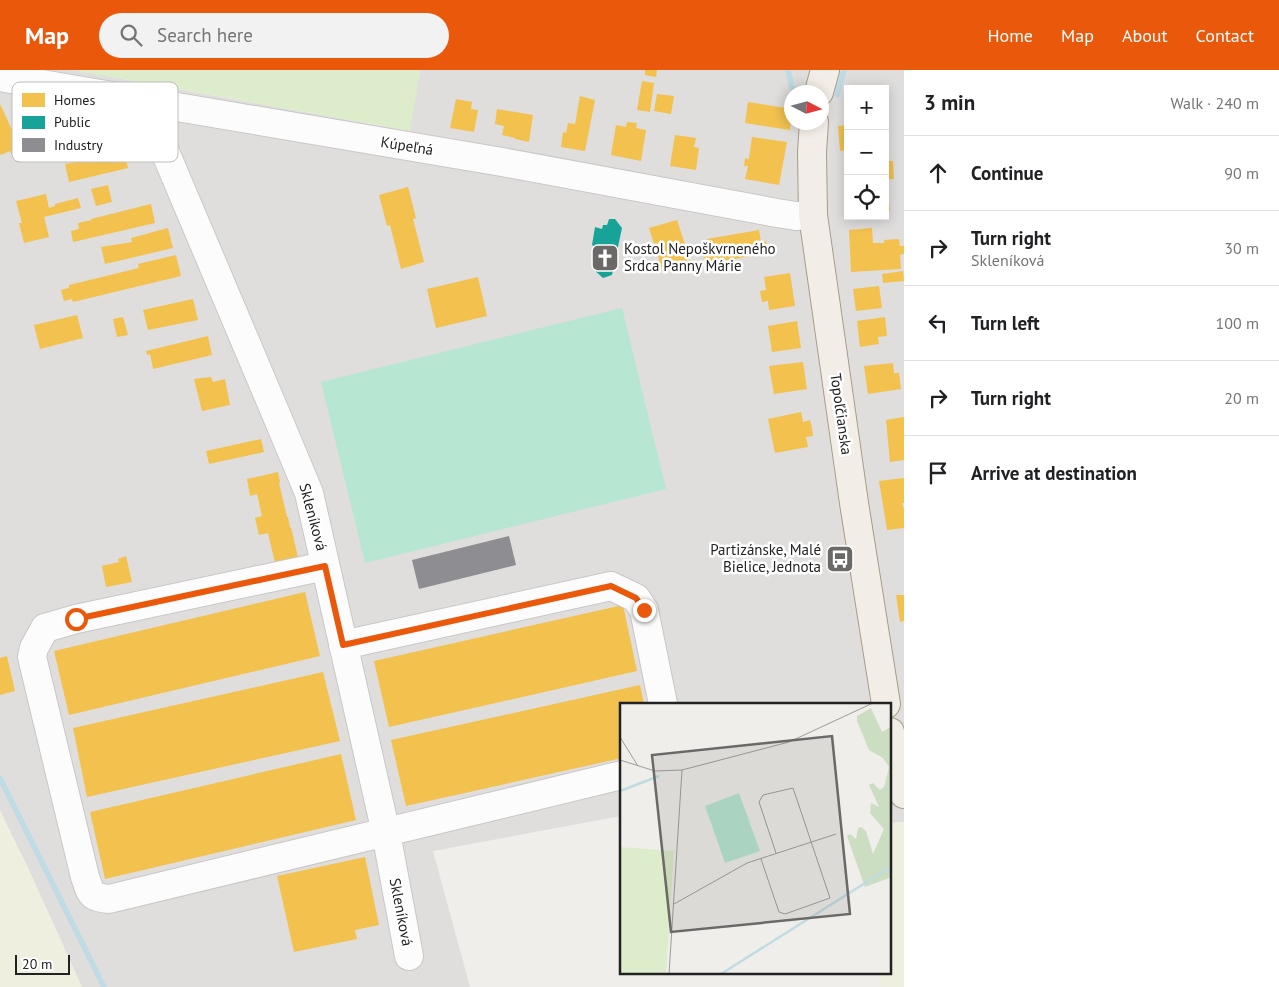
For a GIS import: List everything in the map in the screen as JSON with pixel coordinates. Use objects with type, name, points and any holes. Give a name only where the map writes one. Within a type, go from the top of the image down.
[{"type":"main road","points":[[822,85],[825,70]]},
{"type":"main road","name":"Topoľčianska","points":[[813,130],[813,215],[854,503],[886,703]]},
{"type":"main road","points":[[892,745],[896,770],[904,794]]},
{"type":"street","name":"Kúpeľná","points":[[0,77],[29,82]]},
{"type":"street","name":"Kúpeľná","points":[[178,108],[502,162],[777,213],[796,216],[813,215]]},
{"type":"street","name":"Skleníková","points":[[169,162],[309,493],[386,833],[409,956]]},
{"type":"street","points":[[325,566],[76,619],[45,628],[34,648],[32,657],[85,877],[91,893],[95,897],[109,899],[620,776]]},
{"type":"street","points":[[343,645],[611,586],[636,598],[644,610],[663,703]]},
{"type":"shaded area","points":[[0,70],[73,70],[139,82],[12,82],[12,162],[178,162],[178,89],[409,131],[420,70],[904,70],[904,822],[892,823],[892,703],[620,703],[620,816],[433,851],[470,987],[82,987],[0,811]]},
{"type":"green space","points":[[73,70],[420,70],[410,131],[178,89],[178,82],[139,82]]},
{"type":"green space","points":[[622,308],[666,489],[365,563],[321,382]]},
{"type":"green space","points":[[0,811],[28,868],[82,987],[0,987]]},
{"type":"green space","points":[[904,822],[904,987],[882,987],[878,974],[892,974],[892,823]]},
{"type":"building: Homes","points":[[645,70],[657,70],[656,77],[645,75]]},
{"type":"building: Homes","points":[[642,81],[654,83],[650,112],[637,110]]},
{"type":"building: Homes","points":[[657,94],[674,96],[671,114],[654,111]]},
{"type":"building: Homes","points":[[580,96],[595,100],[585,151],[561,147],[563,132],[566,133],[568,123],[575,124]]},
{"type":"building: Homes","points":[[456,99],[472,102],[471,109],[478,110],[474,132],[450,128]]},
{"type":"building: Homes","points":[[748,102],[784,108],[784,129],[745,123]]},
{"type":"building: Homes","points":[[0,104],[12,130],[12,155],[10,151],[1,155]]},
{"type":"building: Homes","points":[[497,109],[533,115],[529,142],[502,135],[504,126],[495,124]]},
{"type":"building: Homes","points":[[627,122],[637,123],[636,128],[646,130],[641,161],[611,155],[616,125],[626,127]]},
{"type":"building: Homes","points":[[844,125],[844,150],[840,151],[838,126]]},
{"type":"building: Homes","points":[[675,135],[696,138],[694,147],[699,148],[696,170],[670,166]]},
{"type":"building: Homes","points":[[752,137],[787,142],[779,185],[745,179],[748,166],[744,166],[745,158],[749,159]]},
{"type":"building: Homes","points":[[889,161],[893,161],[894,179],[889,179]]},
{"type":"building: Homes","points":[[77,162],[127,162],[128,168],[69,182],[65,164]]},
{"type":"building: Homes","points":[[108,185],[112,202],[96,206],[91,189]]},
{"type":"building: Homes","points":[[408,187],[416,218],[413,219],[424,262],[401,269],[390,225],[387,226],[379,195]]},
{"type":"building: Homes","points":[[46,194],[49,208],[55,206],[55,204],[78,198],[81,208],[44,217],[49,237],[24,243],[19,223],[22,223],[16,201]]},
{"type":"building: Homes","points":[[151,204],[155,223],[73,242],[71,231],[79,229],[78,223]]},
{"type":"building: Homes","points":[[677,220],[691,263],[663,272],[649,228]]},
{"type":"building: Homes","points":[[168,228],[173,248],[105,264],[101,247],[132,242],[131,238]]},
{"type":"building: Homes","points":[[872,228],[873,243],[884,243],[884,240],[899,239],[900,246],[904,246],[904,254],[900,255],[901,269],[851,272],[849,230]]},
{"type":"building: Homes","points":[[759,230],[761,242],[766,241],[768,253],[705,264],[702,250],[708,249],[707,239]]},
{"type":"building: Homes","points":[[176,255],[181,276],[73,302],[72,299],[64,301],[61,290],[69,288],[69,285],[139,268],[138,264]]},
{"type":"building: Homes","points":[[903,271],[904,281],[883,283],[882,274]]},
{"type":"building: Homes","points":[[790,273],[795,306],[769,310],[768,301],[762,302],[760,291],[766,290],[764,277]]},
{"type":"building: Homes","points":[[478,277],[487,316],[436,328],[427,289]]},
{"type":"building: Homes","points":[[879,286],[882,308],[856,311],[853,289]]},
{"type":"building: Homes","points":[[193,299],[198,320],[148,330],[143,310]]},
{"type":"building: Homes","points":[[77,315],[83,338],[40,349],[34,325]]},
{"type":"building: Homes","points":[[123,317],[128,335],[117,337],[113,319]]},
{"type":"building: Homes","points":[[885,317],[887,336],[878,337],[879,344],[860,347],[857,321]]},
{"type":"building: Homes","points":[[797,321],[801,348],[772,352],[768,326]]},
{"type":"building: Homes","points":[[208,336],[212,355],[153,369],[150,354],[147,355],[146,351]]},
{"type":"building: Homes","points":[[803,362],[807,389],[774,394],[769,366]]},
{"type":"building: Homes","points":[[893,363],[894,373],[899,373],[901,389],[868,394],[864,366]]},
{"type":"building: Homes","points":[[211,377],[213,382],[225,379],[230,405],[202,411],[194,379]]},
{"type":"building: Homes","points":[[801,412],[803,422],[810,420],[812,428],[813,436],[806,437],[808,447],[775,453],[768,419]]},
{"type":"building: Homes","points":[[904,417],[904,460],[890,462],[886,420]]},
{"type":"building: Homes","points":[[261,439],[264,452],[209,464],[206,451]]},
{"type":"building: Homes","points":[[278,472],[279,483],[299,562],[276,567],[268,533],[259,535],[255,518],[262,516],[257,494],[250,496],[247,479]]},
{"type":"building: Homes","points":[[904,478],[904,503],[902,503],[904,509],[904,528],[887,530],[879,481]]},
{"type":"building: Homes","points":[[126,556],[132,582],[106,587],[102,566],[119,562],[118,559]]},
{"type":"building: Homes","points":[[305,592],[320,656],[69,715],[54,651]]},
{"type":"building: Homes","points":[[896,595],[904,595],[904,621],[900,622]]},
{"type":"building: Homes","points":[[623,605],[637,671],[389,727],[374,661]]},
{"type":"building: Homes","points":[[7,656],[15,691],[0,695],[0,658]]},
{"type":"building: Homes","points":[[323,672],[340,741],[87,797],[73,728]]},
{"type":"building: Homes","points":[[640,685],[644,703],[620,703],[620,758],[406,806],[391,740]]},
{"type":"building: Homes","points":[[341,754],[356,820],[105,879],[90,812]]},
{"type":"building: Homes","points":[[365,857],[379,925],[355,930],[357,939],[294,952],[277,876]]},
{"type":"building: Public","name":"Kostol Nepoškvrneného Srdca Panny Márie","points":[[609,219],[615,219],[622,228],[612,275],[603,278],[592,268],[597,248],[592,245],[595,227],[602,229],[603,225],[607,225]]},
{"type":"building: Industry","points":[[509,536],[516,565],[419,589],[412,560]]},
{"type":"waterway","points":[[788,70],[792,85]]},
{"type":"waterway","points":[[837,95],[844,70]]},
{"type":"waterway","points":[[0,778],[104,987]]},
{"type":"place","name":"Kostol Nepoškvrneného Srdca Panny Márie","points":[[605,258]]},
{"type":"place","name":"Partizánske, Malé Bielice, Jednota","points":[[840,559]]},
{"type":"route","points":[[76,619],[325,566],[343,645],[611,586],[636,598],[644,610]]}]
